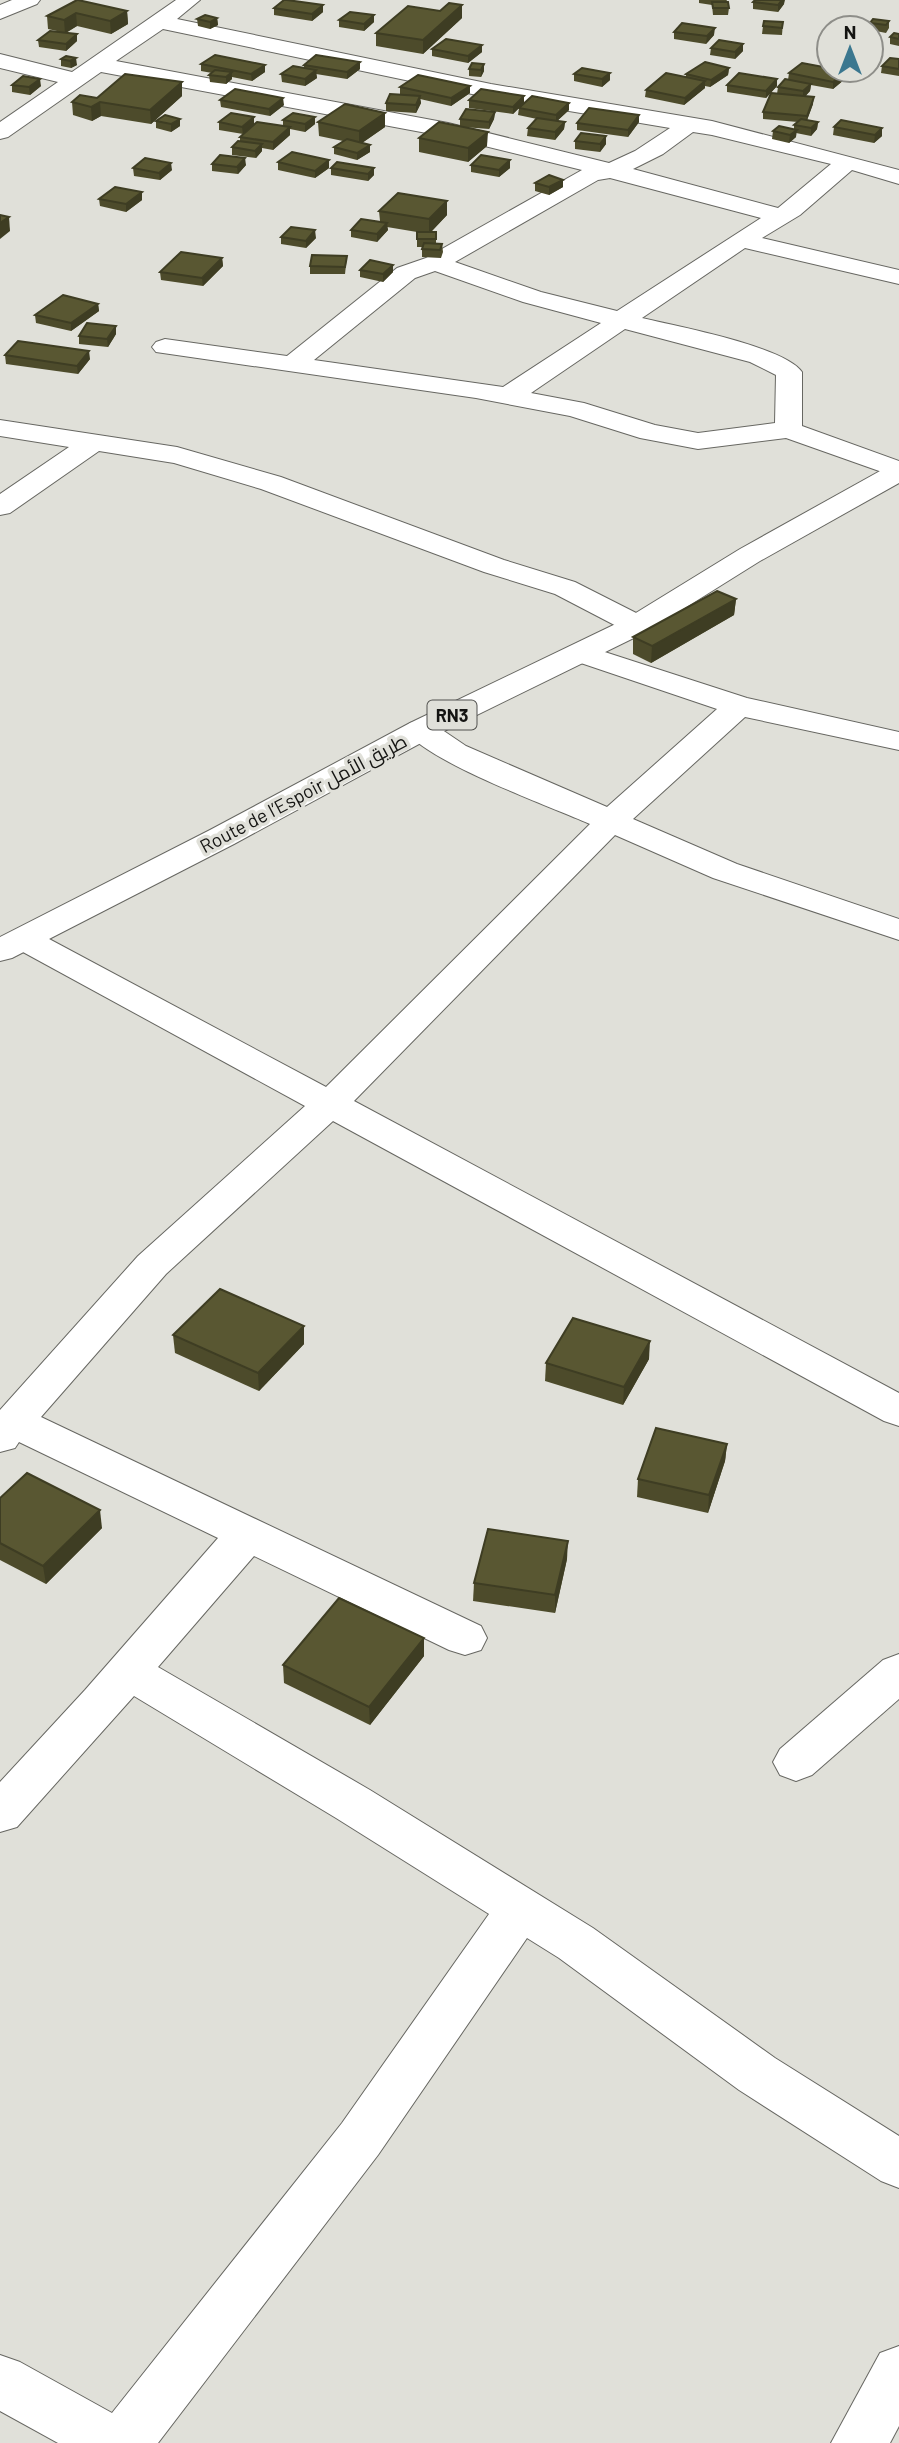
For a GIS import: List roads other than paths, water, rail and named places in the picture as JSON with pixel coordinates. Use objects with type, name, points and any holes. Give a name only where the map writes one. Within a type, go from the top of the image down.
[{"type":"main road","points":[[0,13],[30,0]]},
{"type":"main road","points":[[0,132],[190,0]]},
{"type":"main road","points":[[157,22],[491,91],[689,124],[899,177]]},
{"type":"main road","points":[[0,61],[75,79]]},
{"type":"main road","points":[[96,64],[448,130],[615,171],[780,216]]},
{"type":"main road","points":[[293,363],[406,273],[435,263],[590,175],[615,171],[641,159],[689,124]]},
{"type":"main road","points":[[508,396],[780,216],[848,162]]},
{"type":"main road","points":[[741,240],[899,277]]},
{"type":"main road","points":[[435,263],[532,297],[760,356],[789,372],[788,430]]},
{"type":"main road","points":[[165,347],[293,363],[508,396],[575,409],[650,432],[698,441],[788,430],[899,471]]},
{"type":"main road","points":[[0,428],[177,455],[271,483],[494,566],[565,588],[637,625]]},
{"type":"main road","points":[[0,508],[94,442]]},
{"type":"main road","name":"Route de l’Espoir طريق الأمل","points":[[12,945],[222,837],[421,730],[637,625],[750,555],[899,471]]},
{"type":"main road","points":[[580,653],[739,706],[899,741]]},
{"type":"main road","points":[[465,1639],[248,1533],[7,1429],[152,1265],[330,1104],[610,822],[739,706]]},
{"type":"main road","points":[[421,730],[456,753],[725,871],[899,930]]},
{"type":"main road","points":[[12,945],[330,1104],[899,1411]]},
{"type":"main road","points":[[0,1813],[248,1533]]},
{"type":"main road","points":[[128,1671],[353,1804],[576,1943],[757,2074],[899,2164]]},
{"type":"main road","points":[[796,1762],[899,1672]]},
{"type":"main road","points":[[123,2443],[360,2139],[521,1908]]},
{"type":"main road","points":[[859,2443],[899,2372]]},
{"type":"main road","points":[[0,2381],[112,2443]]}]
